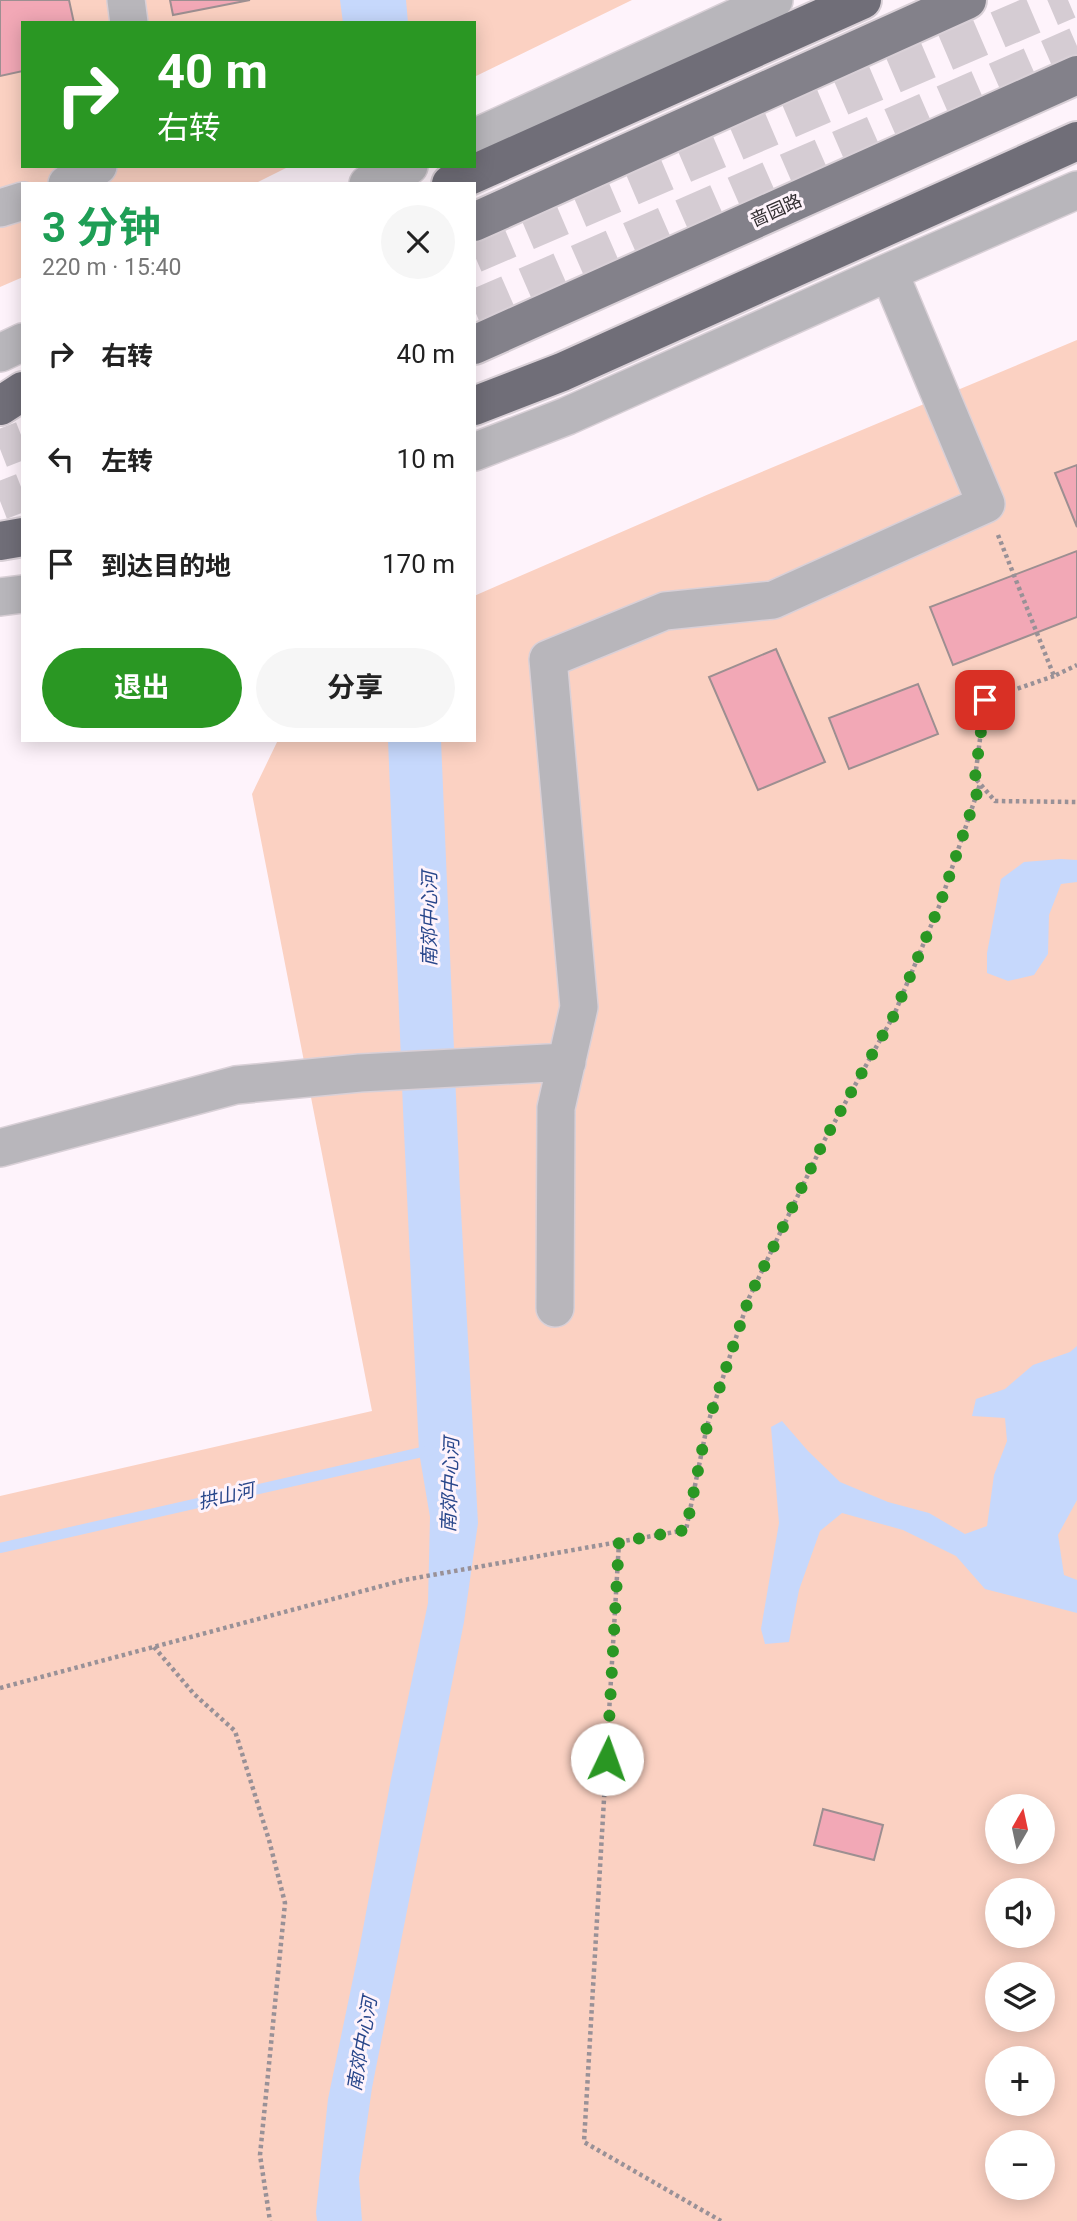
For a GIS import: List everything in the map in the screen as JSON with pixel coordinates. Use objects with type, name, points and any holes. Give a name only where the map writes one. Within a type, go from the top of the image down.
[{"type":"highway","points":[[455,182],[862,0]]},
{"type":"highway","points":[[476,406],[562,372],[1077,141]]},
{"type":"highway","points":[[0,406],[21,392]]},
{"type":"highway","points":[[0,541],[21,537]]},
{"type":"main road","points":[[476,221],[967,0]]},
{"type":"main road","name":"啬园路","points":[[476,344],[1077,75]]},
{"type":"main road","points":[[0,418],[21,410]]},
{"type":"main road","points":[[0,541],[21,532]]},
{"type":"street","points":[[126,0],[129,21]]},
{"type":"street","points":[[476,137],[774,0]]},
{"type":"street","points":[[70,182],[95,168]]},
{"type":"street","points":[[373,182],[404,168]]},
{"type":"street","points":[[476,451],[567,416],[889,271],[1077,190]]},
{"type":"street","points":[[0,208],[21,202]]},
{"type":"street","points":[[555,1308],[556,1108],[579,1007],[548,659],[665,611],[773,600],[986,505],[889,271]]},
{"type":"street","points":[[0,353],[21,343]]},
{"type":"street","points":[[0,597],[21,594]]},
{"type":"street","points":[[0,1148],[236,1085],[360,1073],[567,1062]]},
{"type":"path","points":[[986,505],[1054,676]]},
{"type":"path","points":[[1077,665],[1054,676],[985,700],[975,778],[995,801],[1077,802]]},
{"type":"path","points":[[0,1688],[404,1580],[686,1530],[707,1426],[749,1298],[824,1141],[894,1015],[940,904],[980,784]]},
{"type":"path","points":[[619,1542],[584,2142],[721,2221]]},
{"type":"path","points":[[153,1647],[194,1694],[235,1731],[269,1840],[285,1903],[260,2155],[270,2221]]},
{"type":"shaded area","points":[[0,0],[632,0],[476,76],[476,21],[21,21],[21,168],[286,168],[258,182],[21,182],[21,278],[0,287]]},
{"type":"shaded area","points":[[1077,340],[1077,2221],[0,2221],[0,1496],[372,1411],[252,794],[277,742],[476,742],[476,595]]},
{"type":"water","points":[[340,0],[406,0],[408,21],[343,21]]},
{"type":"water","name":"南郊中心河","points":[[388,742],[441,742],[460,1192],[478,1523],[464,1622],[372,2088],[359,2178],[362,2221],[317,2221],[328,2099],[428,1603],[430,1517],[419,1452]]},
{"type":"water","points":[[1077,860],[1077,882],[1061,884],[1049,915],[1048,954],[1034,975],[1008,981],[987,973],[987,953],[1001,879],[1024,862]]},
{"type":"water","points":[[1077,1346],[1077,1500],[1058,1535],[1064,1575],[1077,1580],[1077,1613],[985,1589],[956,1556],[903,1530],[842,1513],[820,1531],[799,1590],[789,1642],[765,1644],[761,1629],[779,1523],[771,1427],[782,1421],[840,1482],[888,1502],[929,1513],[965,1534],[987,1526],[994,1475],[1007,1441],[1005,1418],[972,1416],[976,1399],[1005,1389],[1033,1365],[1070,1352]]},
{"type":"building","points":[[0,0],[69,0],[74,21],[21,21],[21,71],[0,76]]},
{"type":"building","points":[[170,0],[250,0],[173,15]]},
{"type":"building","points":[[1077,465],[1077,527],[1055,473]]},
{"type":"building","points":[[1077,551],[1077,617],[953,665],[930,607]]},
{"type":"building","points":[[776,649],[825,762],[758,790],[709,677]]},
{"type":"building","points":[[918,684],[938,734],[849,769],[829,718]]},
{"type":"building","points":[[823,1809],[883,1825],[874,1860],[814,1845]]},
{"type":"waterway","name":"拱山河","points":[[0,1548],[431,1450]]},
{"type":"tunnel","points":[[476,253],[1068,0]]},
{"type":"tunnel","points":[[476,308],[1077,46]]},
{"type":"tunnel","points":[[0,449],[21,441]]},
{"type":"tunnel","points":[[0,501],[21,493]]},
{"type":"route","points":[[607,1759],[619,1542],[686,1530],[707,1426],[749,1298],[824,1141],[894,1015],[940,904],[980,784],[975,778],[985,700]]}]
